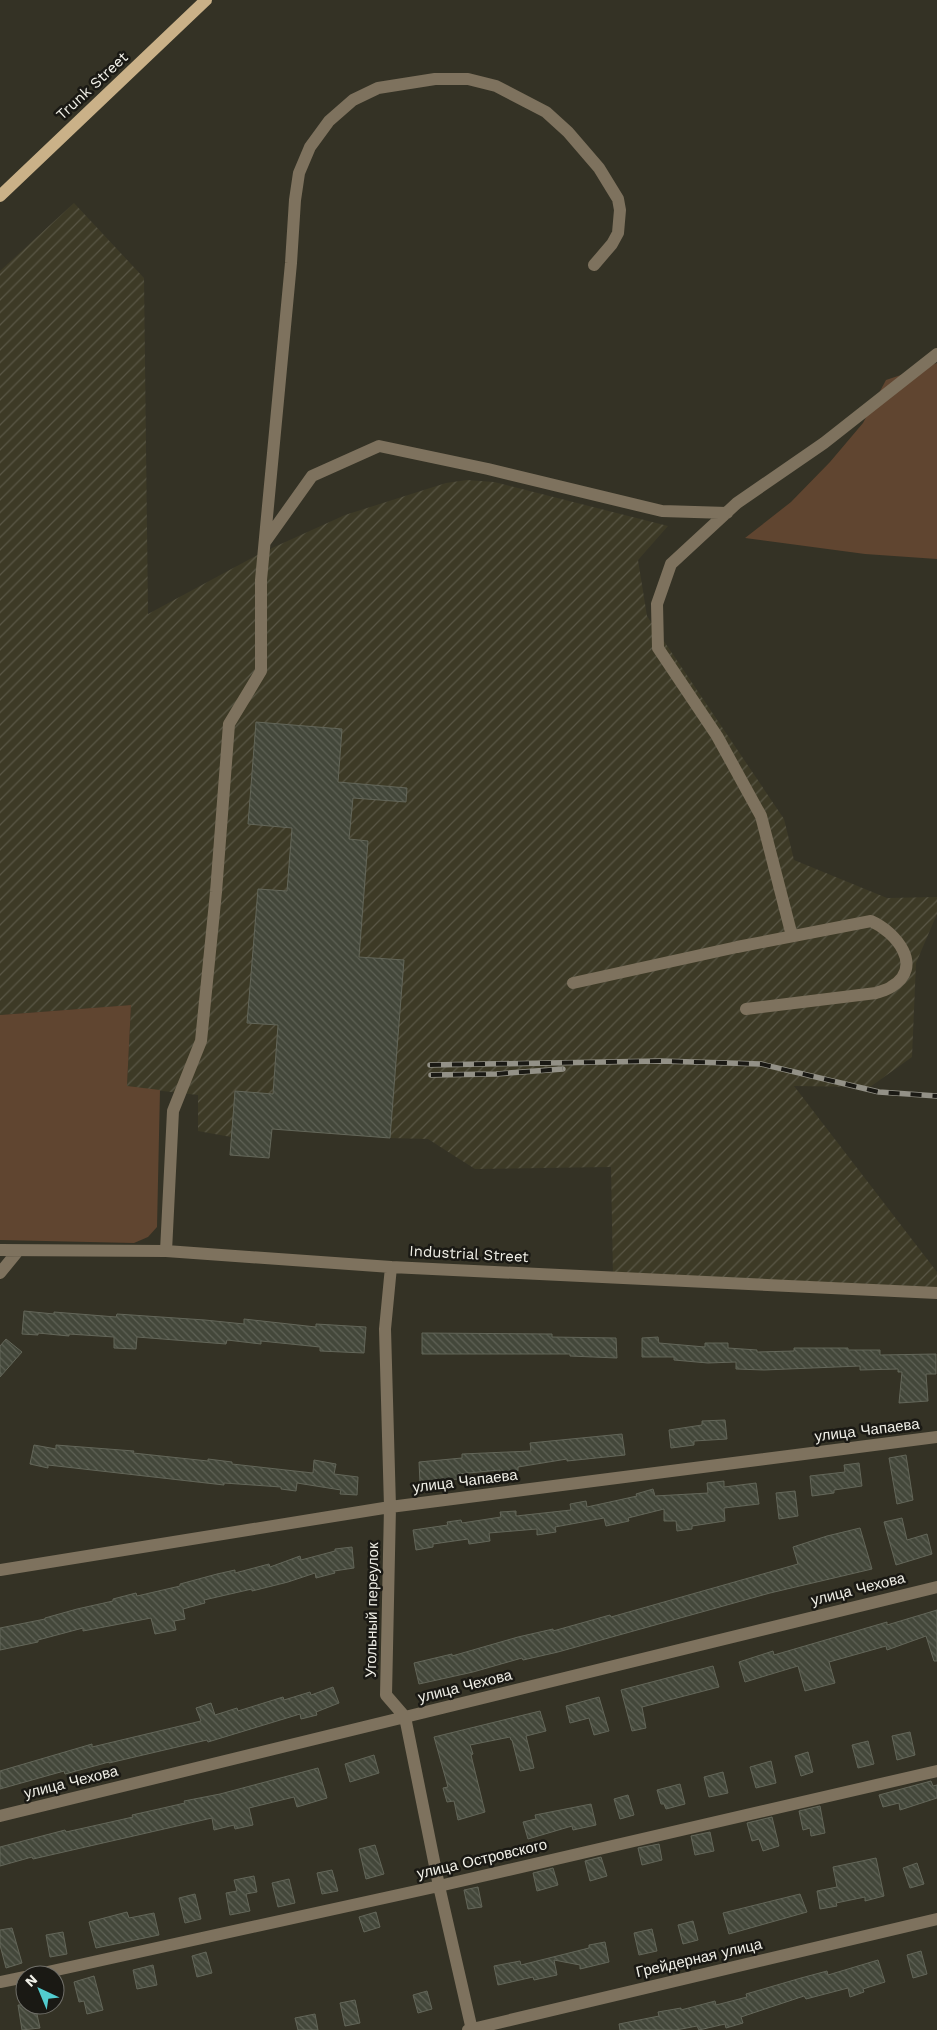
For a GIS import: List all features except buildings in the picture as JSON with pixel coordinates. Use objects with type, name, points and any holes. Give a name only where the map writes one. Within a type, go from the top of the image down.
[{"type":"main road","name":"Trunk Street","points":[[0,196],[206,0]]},
{"type":"street","points":[[166,1251],[173,1112],[201,1041],[217,882],[229,724],[261,671],[261,580],[295,200],[299,173],[310,147],[329,121],[353,100],[378,88],[435,79],[468,79],[496,86],[546,112],[568,132],[599,168],[618,199],[620,210],[618,233],[612,244],[594,265]]},
{"type":"street","points":[[792,936],[761,816],[717,736],[658,648],[657,604],[671,564],[737,504],[824,443],[937,354]]},
{"type":"street","points":[[264,542],[312,476],[380,446],[488,469],[662,511],[727,513]]},
{"type":"street","points":[[573,983],[871,921],[881,926],[899,941],[906,956],[906,966],[902,978],[891,987],[876,993],[746,1009]]},
{"type":"street","name":"Industrial Street","points":[[0,1250],[166,1251],[391,1267],[937,1293]]},
{"type":"street","points":[[0,1273],[18,1251]]},
{"type":"street","name":"Угольный переулок","points":[[391,1267],[385,1329],[390,1507],[386,1695],[405,1717],[439,1886],[471,2030]]},
{"type":"street","name":"улица Чапаева","points":[[0,1570],[390,1507],[937,1437]]},
{"type":"street","name":"улица Чехова","points":[[0,1816],[937,1587]]},
{"type":"street","name":"улица Островского","points":[[65,1968],[439,1886],[937,1771]]},
{"type":"street","name":"Грейдерная улица","points":[[471,2030],[937,1918]]},
{"type":"street","points":[[0,1982],[15,1979]]},
{"type":"shaded area","points":[[74,203],[144,278],[148,614],[261,553],[345,515],[446,483],[467,480],[494,482],[668,526],[638,560],[647,616],[784,819],[794,860],[887,898],[937,897],[937,914],[916,963],[912,1057],[870,1087],[794,1086],[937,1272],[937,1293],[613,1277],[611,1167],[475,1169],[428,1139],[272,1129],[269,1158],[230,1155],[231,1137],[198,1131],[198,1095],[127,1087],[131,1005],[0,1015],[0,271]]},
{"type":"shaded area","points":[[937,363],[937,559],[865,554],[745,538],[791,502],[830,462],[863,423],[886,380]]},
{"type":"shaded area","points":[[131,1005],[127,1086],[160,1090],[157,1227],[148,1237],[134,1243],[0,1240],[0,1015]]},
{"type":"railway","points":[[430,1065],[660,1061],[761,1064],[879,1092],[937,1096]]},
{"type":"railway","points":[[431,1075],[496,1074],[563,1069]]}]
